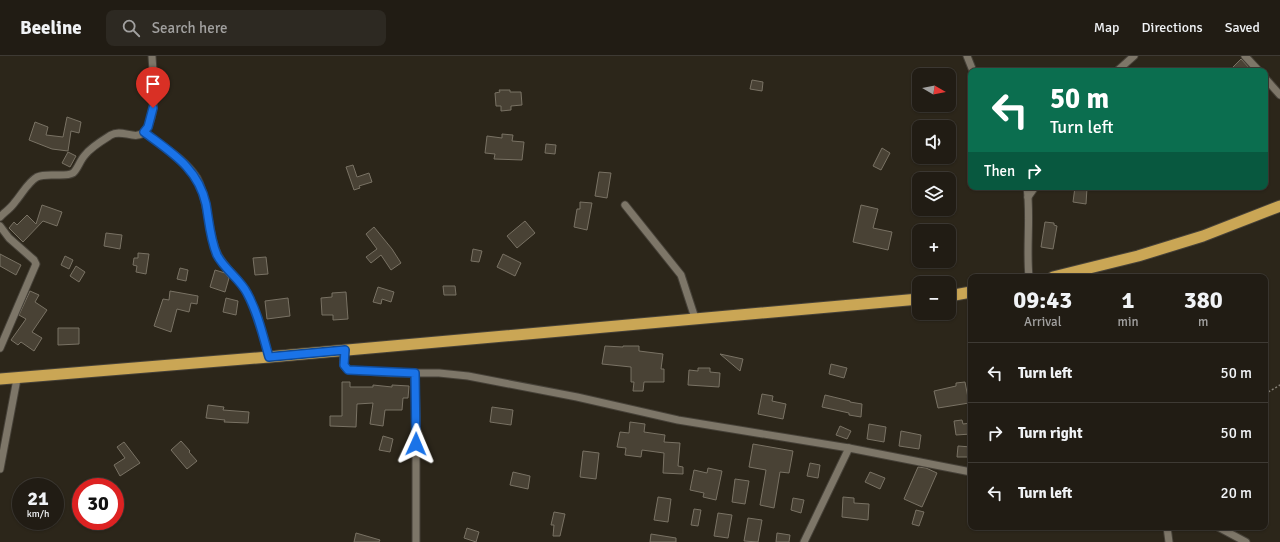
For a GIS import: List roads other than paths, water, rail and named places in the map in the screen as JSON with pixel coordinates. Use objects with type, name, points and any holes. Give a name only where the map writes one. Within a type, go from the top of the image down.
[{"type":"highway","points":[[1065,274],[1131,258],[1203,236],[1280,206]]},
{"type":"highway","points":[[956,295],[968,293]]},
{"type":"highway","points":[[0,379],[269,357],[912,300]]},
{"type":"street","points":[[0,217],[12,206],[36,177],[44,175],[68,174],[73,172],[84,155],[90,149],[113,134],[122,132],[135,136],[144,132],[149,122],[154,94],[152,56]]},
{"type":"street","points":[[967,56],[972,68]]},
{"type":"street","points":[[1120,68],[1134,56]]},
{"type":"street","points":[[1245,56],[1256,68]]},
{"type":"street","points":[[1268,81],[1280,95]]},
{"type":"street","points":[[144,132],[180,160],[197,178],[202,189],[215,250],[220,260],[240,282],[247,293],[253,306],[269,357]]},
{"type":"street","points":[[1027,190],[1029,206],[1027,260],[1029,274]]},
{"type":"street","points":[[1028,197],[1033,190]]},
{"type":"street","points":[[625,205],[681,274],[695,318]]},
{"type":"street","points":[[0,226],[9,238],[34,260],[36,264],[0,348]]},
{"type":"street","points":[[345,350],[344,365],[348,370],[439,373],[468,376],[577,397],[678,420],[849,448],[968,471]]},
{"type":"street","points":[[415,373],[416,542]]},
{"type":"street","points":[[0,469],[17,378]]},
{"type":"street","points":[[804,542],[849,448]]},
{"type":"street","points":[[1167,530],[1169,542]]},
{"type":"street","points":[[1224,530],[1246,542]]}]
